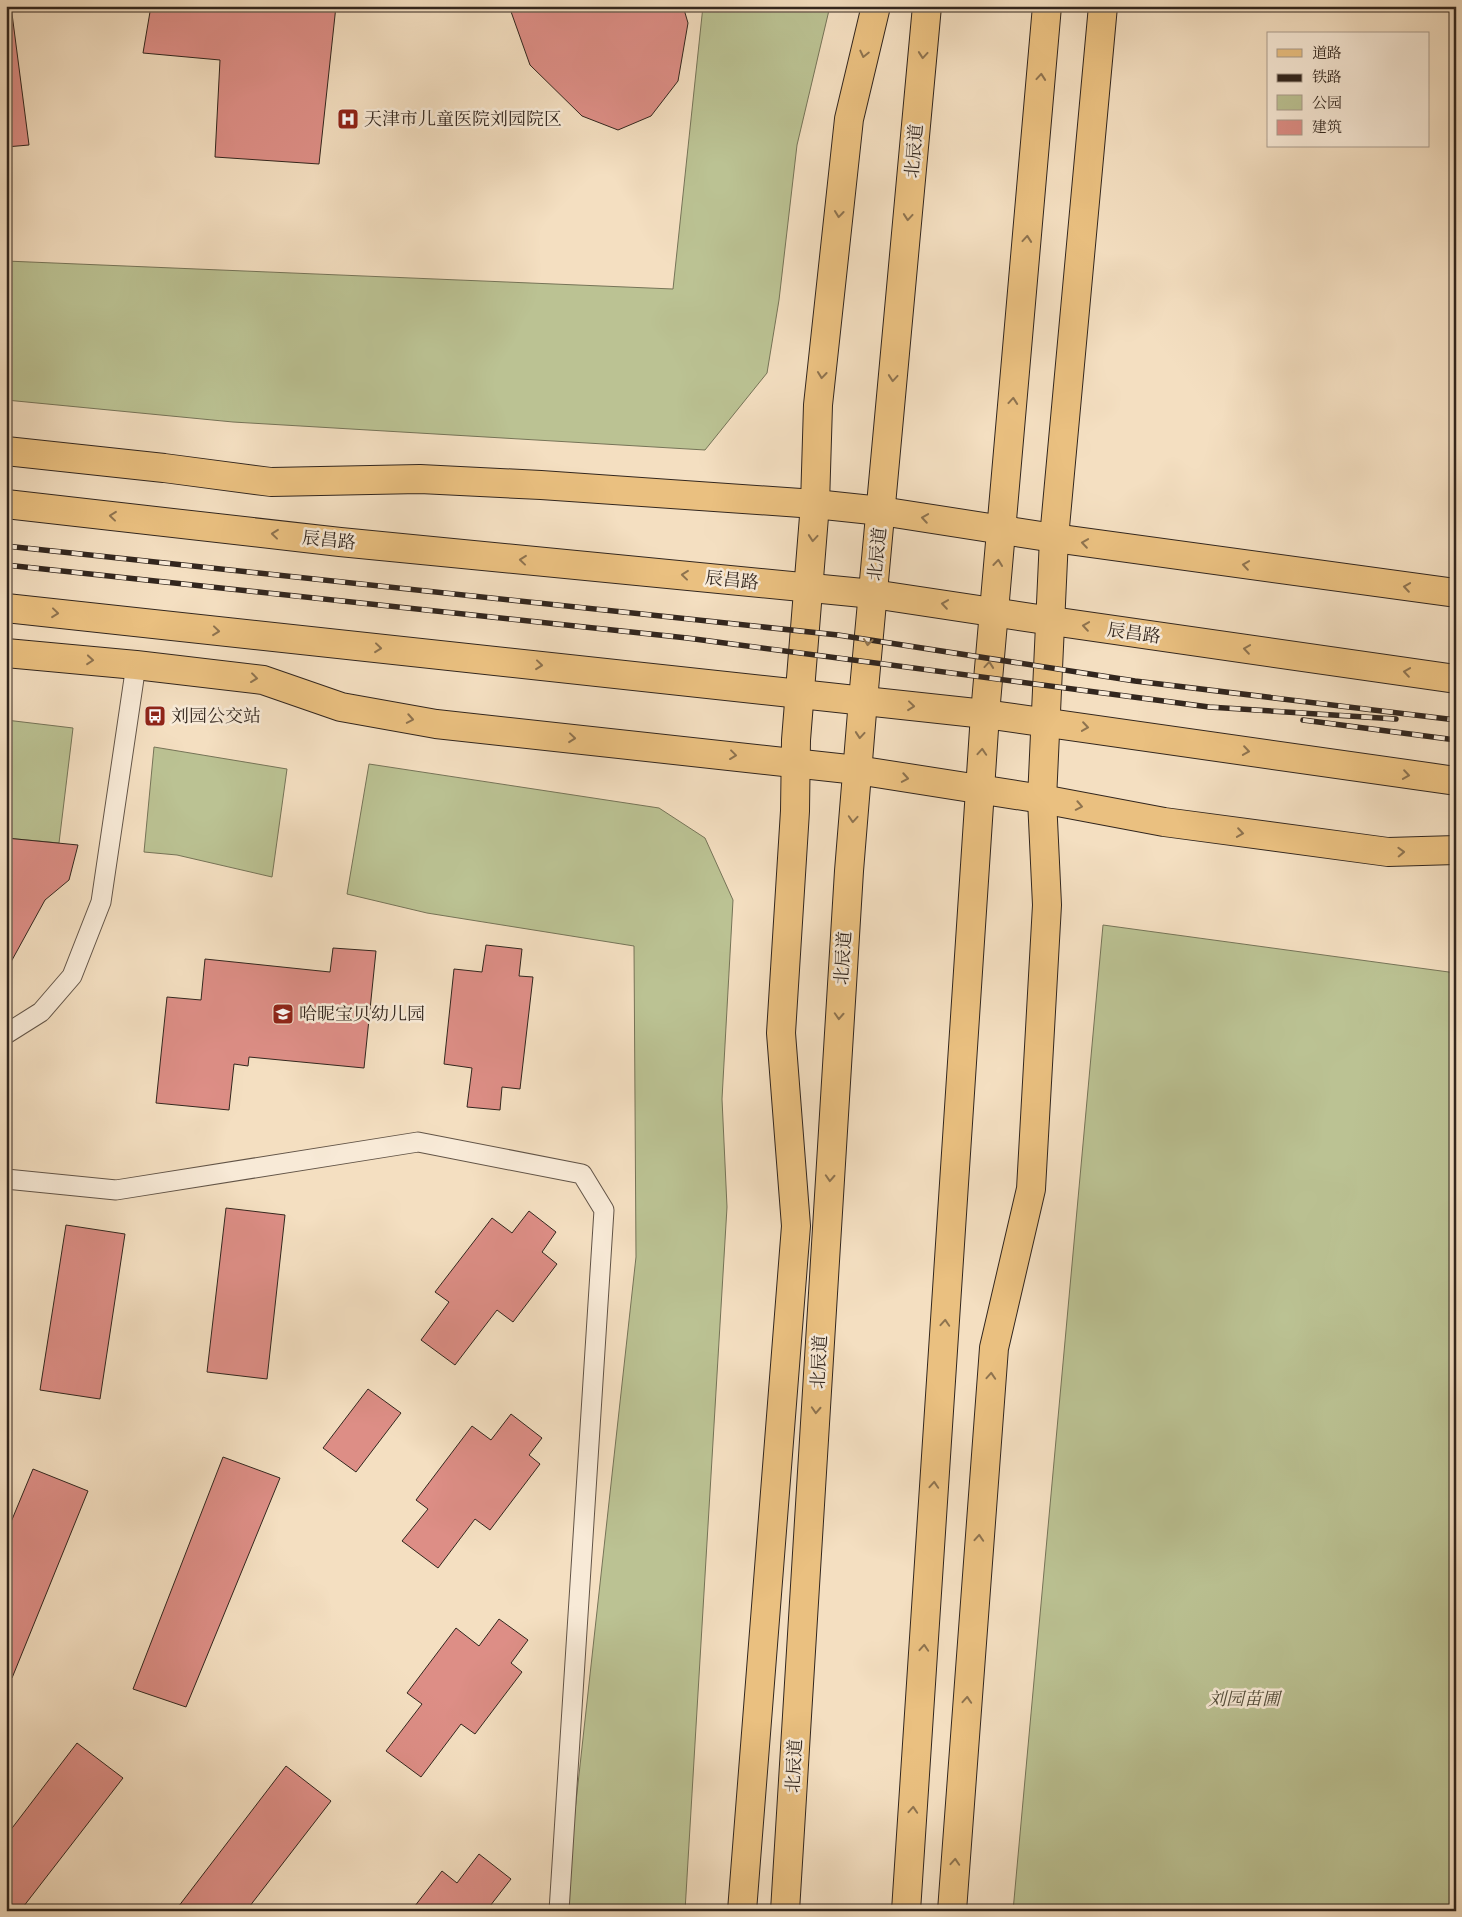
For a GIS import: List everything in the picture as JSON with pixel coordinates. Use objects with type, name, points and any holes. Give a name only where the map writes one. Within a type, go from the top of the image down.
[{"type":"main road","points":[[742,1911],[796,1226],[781,1033],[796,740],[815,504],[818,405],[849,119],[876,6]]},
{"type":"main road","name":"北辰道","points":[[785,1911],[843,957],[863,700],[927,6]]},
{"type":"main road","points":[[906,1911],[985,714],[1047,6]]},
{"type":"main road","points":[[952,1911],[994,1348],[1031,1189],[1047,905],[1042,799],[1052,621],[1054,538],[1103,6]]},
{"type":"main road","points":[[6,451],[271,482],[420,479],[541,485],[815,504],[881,511],[1054,538],[1456,593]]},
{"type":"main road","name":"辰昌路","points":[[6,504],[340,542],[873,594],[1456,679]]},
{"type":"main road","points":[[6,608],[985,714],[1456,782]]},
{"type":"main road","points":[[6,652],[263,680],[341,707],[436,724],[857,770],[1042,799],[1164,822],[1388,852],[1456,850]]},
{"type":"lane","points":[[6,1034],[41,1012],[72,976],[101,902],[136,665]]},
{"type":"lane","points":[[6,1179],[116,1190],[418,1142],[582,1174],[604,1210],[559,1911]]},
{"type":"green space","points":[[703,6],[830,6],[797,145],[779,300],[767,373],[705,450],[233,422],[6,400],[6,261],[673,289]]},
{"type":"green space","points":[[6,720],[73,728],[59,843],[6,838]]},
{"type":"green space","points":[[154,747],[287,769],[272,877],[177,855],[144,852]]},
{"type":"green space","points":[[369,764],[659,808],[705,838],[733,900],[722,1099],[727,1207],[685,1911],[564,1911],[636,1257],[634,946],[427,913],[347,894]]},
{"type":"green space","name":"刘园苗圃","points":[[1103,925],[1456,973],[1456,1911],[1013,1911]]},
{"type":"building","points":[[6,6],[11,6],[29,145],[6,147]]},
{"type":"building","points":[[151,6],[336,6],[319,164],[215,157],[220,60],[143,53]]},
{"type":"building","points":[[509,6],[683,6],[688,23],[678,81],[651,116],[618,130],[582,116],[530,65]]},
{"type":"building","points":[[6,838],[78,845],[69,880],[45,900],[6,971]]},
{"type":"building","points":[[486,945],[522,949],[519,976],[533,977],[520,1089],[502,1087],[500,1110],[467,1107],[472,1068],[444,1064],[454,969],[482,972]]},
{"type":"building","points":[[333,948],[376,951],[364,1068],[249,1057],[248,1066],[234,1064],[229,1110],[156,1103],[167,997],[201,1000],[205,959],[330,972]]},
{"type":"building","points":[[226,1208],[285,1215],[267,1379],[207,1372]]},
{"type":"building","points":[[529,1211],[556,1232],[542,1252],[557,1264],[513,1322],[497,1310],[455,1365],[421,1340],[449,1302],[435,1292],[492,1218],[512,1233]]},
{"type":"building","points":[[66,1225],[125,1234],[100,1399],[40,1390]]},
{"type":"building","points":[[368,1389],[401,1413],[356,1472],[323,1448]]},
{"type":"building","points":[[511,1414],[542,1438],[529,1455],[540,1464],[490,1530],[475,1519],[438,1568],[402,1541],[428,1509],[416,1500],[472,1426],[491,1440]]},
{"type":"building","points":[[223,1457],[280,1478],[186,1707],[133,1689]]},
{"type":"building","points":[[33,1469],[88,1491],[12,1678],[6,1676],[6,1534]]},
{"type":"building","points":[[499,1619],[528,1640],[511,1663],[522,1672],[475,1734],[461,1724],[421,1777],[386,1751],[422,1704],[407,1693],[456,1628],[479,1646]]},
{"type":"building","points":[[77,1743],[123,1778],[20,1911],[6,1911],[6,1836]]},
{"type":"building","points":[[286,1766],[331,1801],[246,1911],[175,1911]]},
{"type":"building","points":[[479,1854],[511,1879],[490,1906],[496,1911],[411,1911],[442,1871],[457,1883]]},
{"type":"railway","points":[[6,546],[838,635],[1135,681],[1456,720]]},
{"type":"railway","points":[[6,565],[687,638],[1209,707],[1396,719]]},
{"type":"railway","points":[[1303,720],[1456,740]]},
{"type":"place","name":"天津市儿童医院刘园院区","points":[[348,119]]},
{"type":"place","name":"刘园公交站","points":[[155,716]]},
{"type":"place","name":"哈昵宝贝幼儿园","points":[[283,1014]]}]
